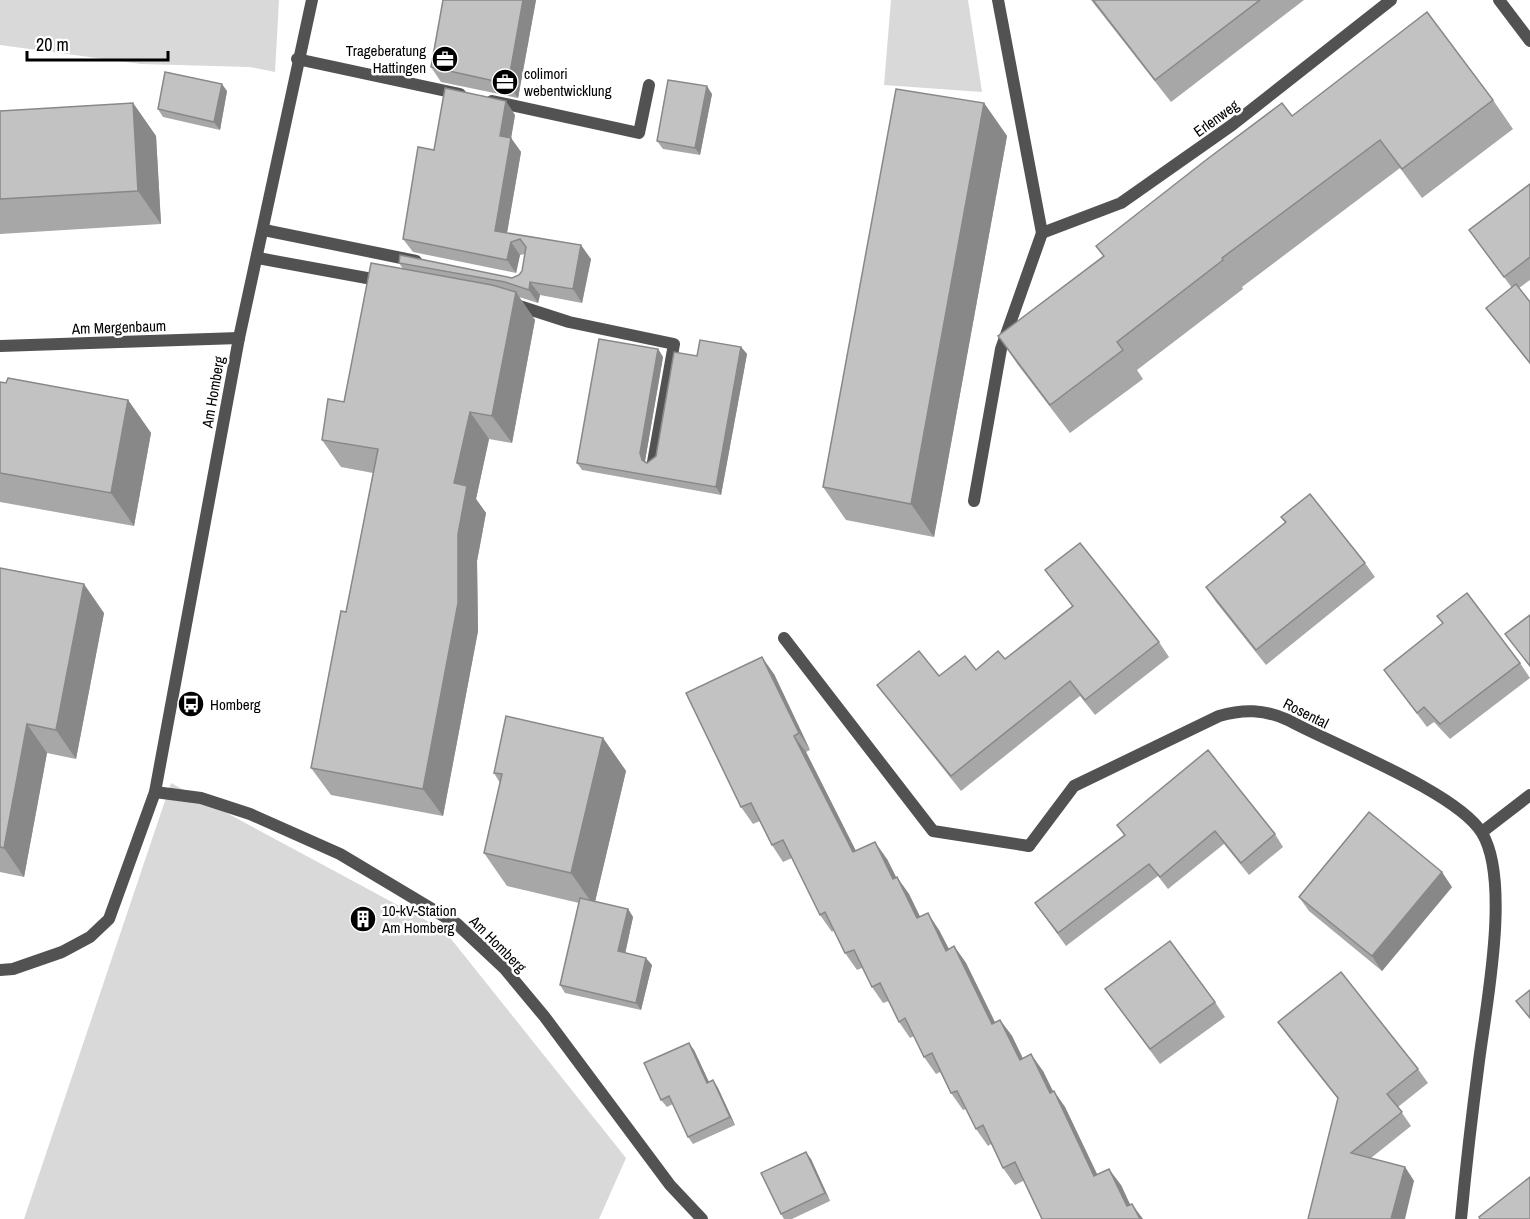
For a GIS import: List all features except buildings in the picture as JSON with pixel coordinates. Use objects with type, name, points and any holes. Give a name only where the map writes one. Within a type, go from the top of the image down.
[{"type":"street","name":"Am Homberg","points":[[0,970],[22,966],[62,952],[90,937],[109,919],[154,792],[239,338],[264,230],[297,59],[312,0]]},
{"type":"street","points":[[974,501],[1001,349],[1042,233],[998,0]]},
{"type":"street","name":"Erlenweg","points":[[1042,233],[1120,203],[1232,125],[1391,0]]},
{"type":"street","points":[[1499,0],[1530,41]]},
{"type":"street","points":[[297,59],[639,133],[649,85]]},
{"type":"street","points":[[264,230],[433,264]]},
{"type":"street","points":[[258,258],[397,283]]},
{"type":"street","points":[[501,302],[569,322],[674,344],[653,462]]},
{"type":"street","name":"Am Mergenbaum","points":[[0,346],[239,338]]},
{"type":"street","name":"Rosental","points":[[784,638],[933,831],[1029,846],[1074,786],[1219,716],[1251,711],[1270,712],[1413,781],[1448,802],[1482,832]]},
{"type":"street","name":"Am Homberg","points":[[154,792],[201,798],[250,814],[340,854],[457,924],[504,968],[544,1016],[670,1185],[702,1219]]},
{"type":"street","points":[[1461,1219],[1495,927],[1493,871],[1490,852],[1482,832],[1530,795]]},
{"type":"shaded area","points":[[0,0],[279,0],[275,72],[250,67],[141,64],[0,45]]},
{"type":"shaded area","points":[[891,0],[968,0],[982,92],[884,85]]},
{"type":"shaded area","points":[[171,783],[444,930],[626,1158],[599,1219],[24,1219]]},
{"type":"place","name":"Trageberatung Hattingen","points":[[445,59]]},
{"type":"place","name":"colimori webentwicklung","points":[[505,82]]},
{"type":"place","name":"Homberg","points":[[191,704]]},
{"type":"place","name":"10-kV-Station Am Homberg","points":[[363,919]]}]
